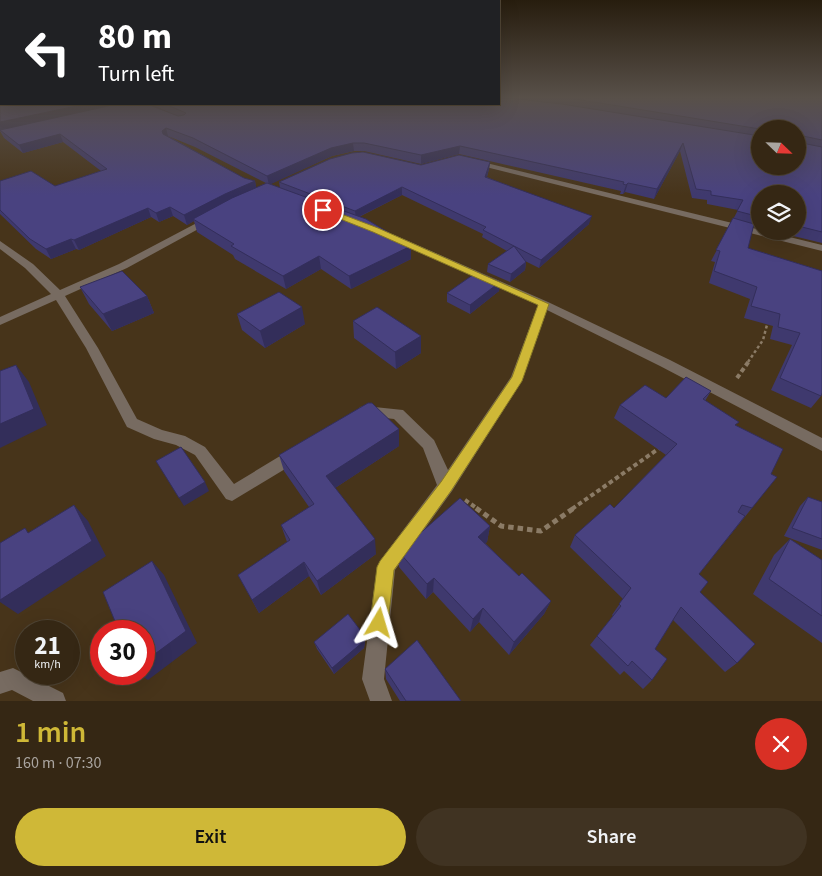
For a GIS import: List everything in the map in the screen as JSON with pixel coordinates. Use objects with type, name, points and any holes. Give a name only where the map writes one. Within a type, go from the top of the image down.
[{"type":"street","points":[[459,158],[822,248]]},
{"type":"street","points":[[0,321],[123,266],[223,212]]},
{"type":"street","points":[[384,234],[544,304],[665,363],[822,445]]},
{"type":"street","points":[[0,244],[29,266],[59,295],[92,348],[132,423],[159,435],[180,440],[200,451],[232,494],[307,447]]},
{"type":"street","points":[[381,701],[373,679],[386,567],[446,486],[517,378],[544,304]]},
{"type":"street","points":[[358,416],[366,411],[398,414],[429,444],[446,486]]},
{"type":"street","points":[[0,683],[13,679],[54,701]]},
{"type":"path","points":[[725,396],[763,340],[770,316]]},
{"type":"path","points":[[446,486],[501,526],[541,531],[667,442]]},
{"type":"building","points":[[0,130],[164,130],[163,134],[244,178],[255,181],[184,215],[170,207],[156,213],[148,208],[74,240],[71,239],[46,249],[30,239],[0,210],[0,181],[31,171],[55,186],[107,169],[60,134],[19,145]]},
{"type":"building","points":[[171,130],[721,130],[751,135],[751,175],[806,175],[806,144],[822,147],[822,232],[806,228],[806,185],[751,185],[751,215],[737,211],[743,200],[711,195],[711,191],[696,189],[683,143],[657,189],[628,183],[626,185],[623,184],[624,182],[460,146],[421,155],[364,143],[353,143],[331,148],[267,176],[193,138]]},
{"type":"building","points":[[806,130],[822,130],[822,140],[806,137]]},
{"type":"building","points":[[363,152],[421,165],[459,155],[490,162],[485,177],[592,216],[541,260],[483,230],[486,227],[402,187],[355,211],[279,182],[330,159]]},
{"type":"building","points":[[267,183],[366,219],[411,246],[349,276],[319,256],[283,276],[231,246],[234,244],[193,219],[232,198]]},
{"type":"building","points":[[733,218],[751,223],[751,236],[748,248],[822,271],[821,396],[780,378],[800,333],[778,327],[780,314],[751,306],[757,287],[714,271],[720,251],[716,250]]},
{"type":"building","points":[[514,246],[526,262],[511,274],[488,264]]},
{"type":"building","points":[[122,271],[147,296],[103,314],[80,287]]},
{"type":"building","points":[[477,272],[500,282],[470,305],[447,293]]},
{"type":"building","points":[[279,292],[302,307],[260,331],[237,314]]},
{"type":"building","points":[[377,307],[421,336],[395,352],[353,321]]},
{"type":"building","points":[[16,365],[34,409],[0,424],[0,371]]},
{"type":"building","points":[[686,377],[711,391],[703,399],[739,422],[735,425],[783,449],[771,474],[777,477],[752,508],[742,505],[738,512],[745,516],[699,574],[708,582],[700,592],[755,644],[737,663],[681,607],[655,649],[667,659],[652,680],[632,661],[628,666],[597,636],[621,606],[619,604],[631,588],[575,535],[610,504],[614,508],[677,444],[620,405],[645,385],[666,398]]},
{"type":"building","points":[[368,403],[372,403],[399,429],[326,476],[375,539],[317,581],[304,562],[252,600],[238,575],[290,540],[281,525],[314,504],[279,455]]},
{"type":"building","points":[[181,447],[205,482],[179,498],[156,461]]},
{"type":"building","points":[[808,497],[822,502],[822,539],[792,528]]},
{"type":"building","points":[[460,498],[490,526],[478,537],[519,576],[522,573],[551,601],[514,642],[483,608],[473,619],[434,578],[427,584],[399,552]]},
{"type":"building","points":[[74,505],[92,541],[0,600],[0,543],[25,528],[28,533]]},
{"type":"building","points":[[790,539],[822,560],[822,616],[769,579]]},
{"type":"building","points":[[152,561],[186,631],[155,654],[155,620],[114,620],[103,592]]},
{"type":"building","points":[[348,614],[364,635],[363,642],[332,668],[314,642]]},
{"type":"building","points":[[417,640],[461,701],[406,701],[385,669]]},
{"type":"route","points":[[323,210],[376,230],[544,304],[517,378],[446,486],[386,567],[379,623]]}]
